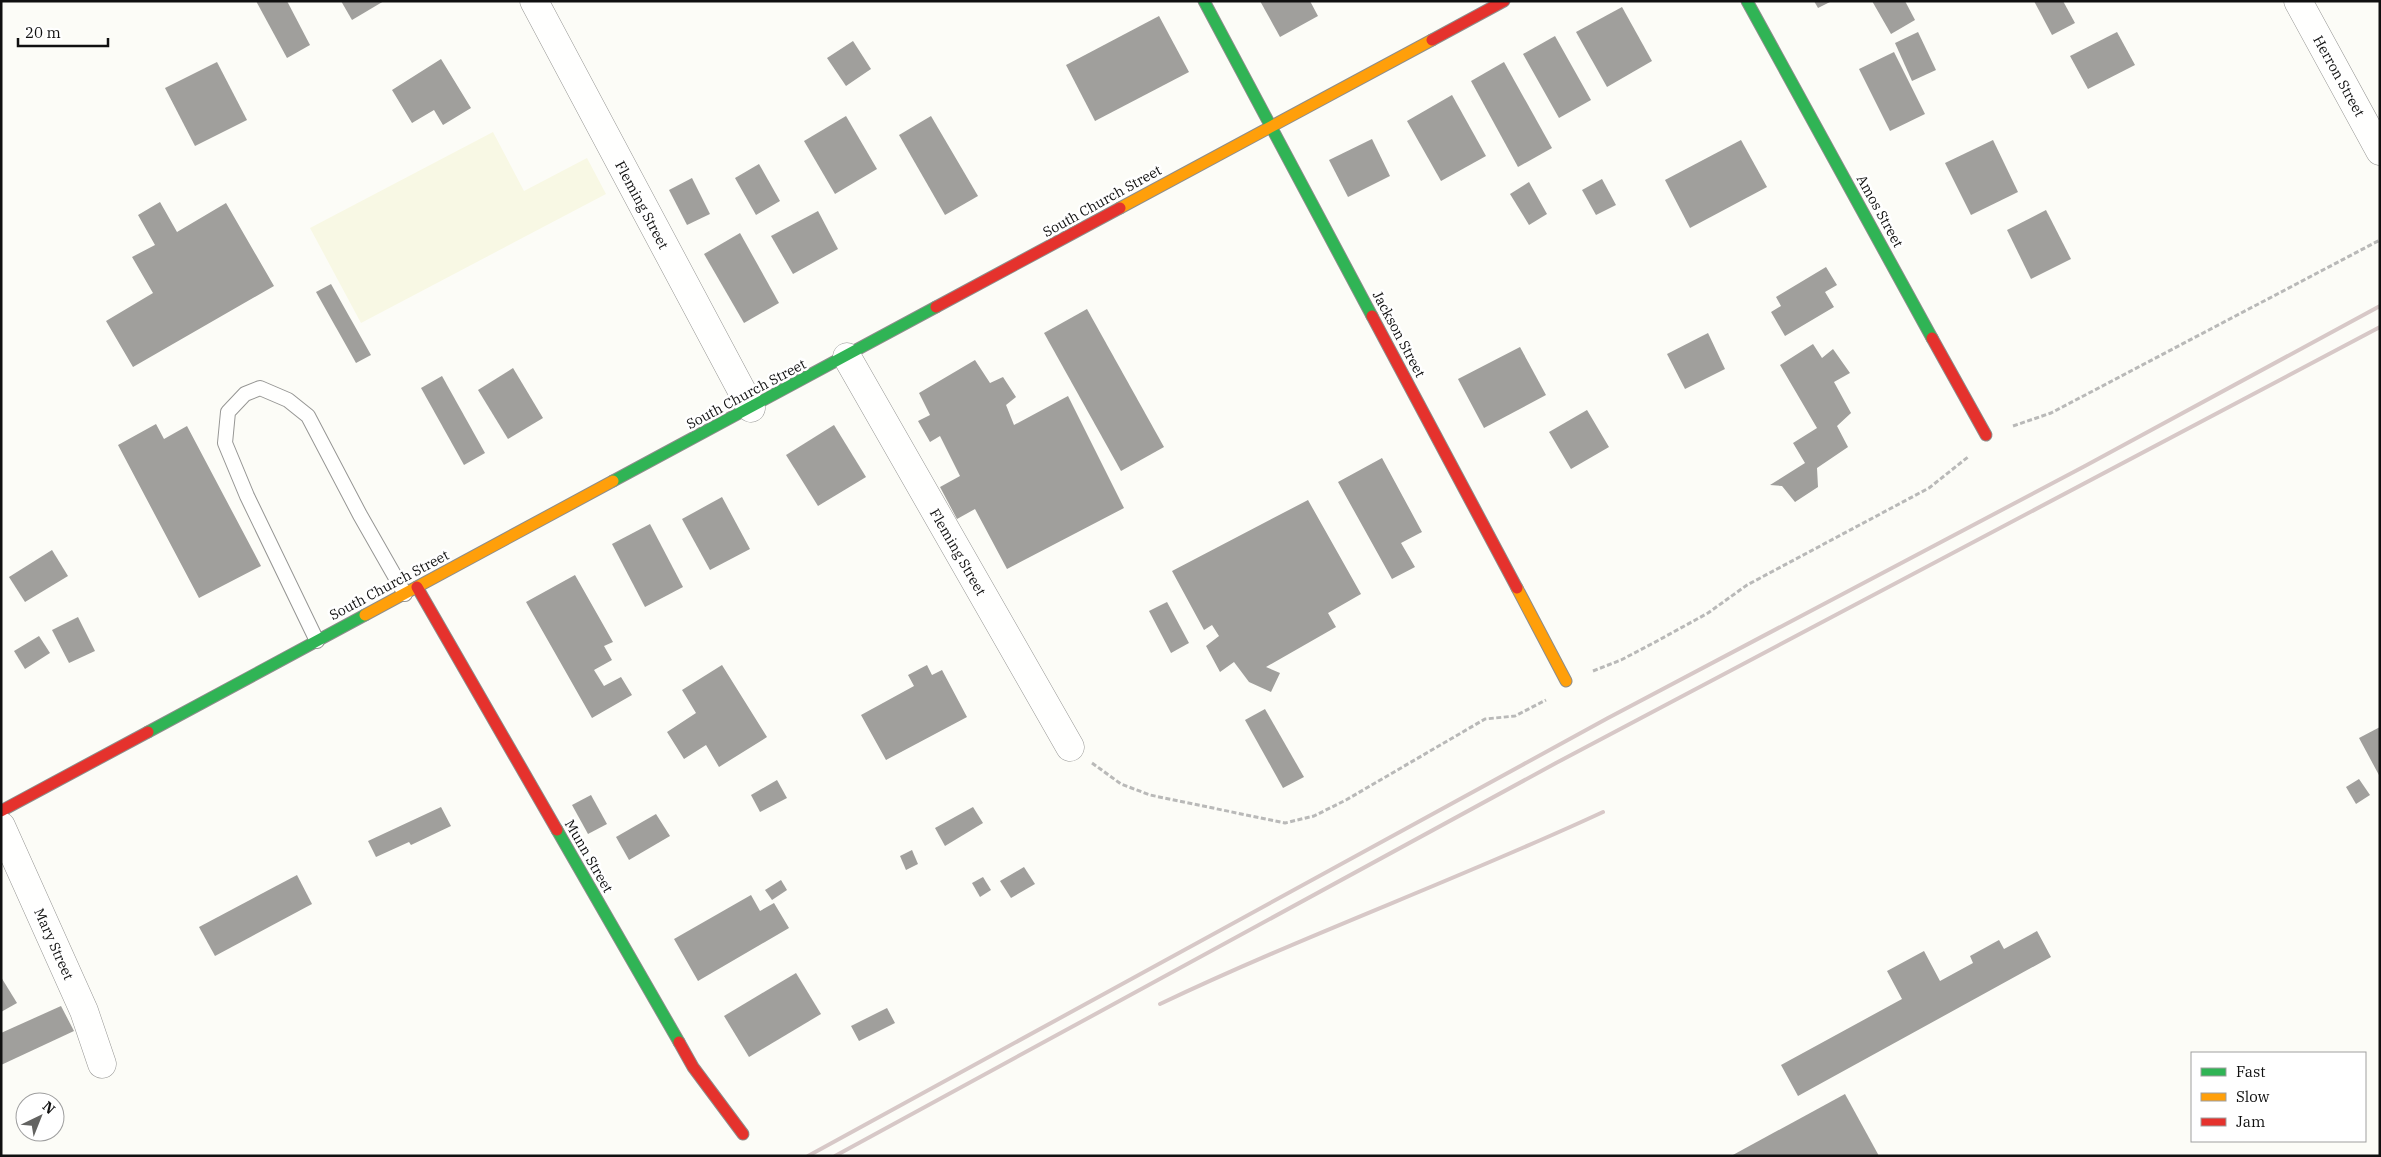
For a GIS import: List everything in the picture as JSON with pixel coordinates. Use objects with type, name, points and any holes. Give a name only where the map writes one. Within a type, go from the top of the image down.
[{"type":"street","name":"Fleming Street","points":[[534,1],[751,408]]},
{"type":"street","name":"Jackson Street","points":[[1204,1],[1566,681]]},
{"type":"street","name":"South Church Street","points":[[1,811],[847,357],[1504,1]]},
{"type":"street","name":"Amos Street","points":[[1748,1],[1986,435]]},
{"type":"street","name":"Herron Street","points":[[2298,1],[2380,151]]},
{"type":"street","name":"Fleming Street","points":[[847,357],[1070,747]]},
{"type":"street","name":"Munn Street","points":[[411,591],[693,1067],[742,1134]]},
{"type":"street","name":"Mary Street","points":[[1,826],[84,1011],[102,1064]]},
{"type":"lane","points":[[317,641],[247,496],[225,442],[228,412],[245,394],[260,388],[288,400],[308,416],[360,515],[411,591]]},
{"type":"path","points":[[1070,747],[1121,784],[1150,795],[1285,823],[1314,816],[1346,800],[1485,719],[1515,716],[1545,702],[1566,681],[1621,660],[1708,613],[1748,585],[1929,488],[1964,461],[1986,435],[2051,413],[2380,240]]},
{"type":"green space","points":[[493,132],[524,191],[587,158],[606,194],[361,323],[310,228]]},
{"type":"building","points":[[256,1],[287,1],[310,45],[287,58]]},
{"type":"building","points":[[341,1],[384,1],[352,20]]},
{"type":"building","points":[[1260,1],[1310,1],[1318,16],[1280,37]]},
{"type":"building","points":[[1814,1],[1832,1],[1818,8]]},
{"type":"building","points":[[1872,1],[1905,1],[1915,20],[1891,34]]},
{"type":"building","points":[[2034,1],[2063,1],[2075,23],[2052,35]]},
{"type":"building","points":[[1622,7],[1652,61],[1607,87],[1576,32]]},
{"type":"building","points":[[1159,16],[1189,72],[1095,121],[1066,65]]},
{"type":"building","points":[[1918,32],[1936,70],[1912,81],[1895,43]]},
{"type":"building","points":[[2117,32],[2135,65],[2088,89],[2070,56]]},
{"type":"building","points":[[1555,36],[1591,100],[1559,118],[1523,54]]},
{"type":"building","points":[[853,41],[871,69],[846,86],[827,58]]},
{"type":"building","points":[[1894,52],[1925,114],[1890,131],[1859,69]]},
{"type":"building","points":[[441,59],[471,108],[443,125],[434,110],[412,123],[392,90]]},
{"type":"building","points":[[217,62],[247,120],[195,146],[165,88]]},
{"type":"building","points":[[1504,62],[1552,148],[1518,167],[1471,81]]},
{"type":"building","points":[[1452,95],[1486,156],[1441,181],[1407,121]]},
{"type":"building","points":[[846,116],[877,169],[835,194],[804,141]]},
{"type":"building","points":[[931,116],[978,196],[945,215],[899,135]]},
{"type":"building","points":[[1372,139],[1390,176],[1348,197],[1329,160]]},
{"type":"building","points":[[1741,140],[1767,187],[1690,228],[1665,180]]},
{"type":"building","points":[[1993,140],[2018,192],[1971,215],[1945,163]]},
{"type":"building","points":[[759,164],[780,201],[756,215],[735,178]]},
{"type":"building","points":[[692,178],[710,214],[687,225],[669,190]]},
{"type":"building","points":[[1602,179],[1616,205],[1596,215],[1582,190]]},
{"type":"building","points":[[1529,182],[1547,214],[1529,225],[1510,194]]},
{"type":"building","points":[[160,202],[177,232],[226,203],[274,286],[133,367],[106,321],[153,293],[132,257],[155,245],[138,215]]},
{"type":"building","points":[[2046,210],[2071,259],[2031,279],[2007,230]]},
{"type":"building","points":[[818,211],[838,249],[793,274],[771,236]]},
{"type":"building","points":[[740,233],[779,303],[744,323],[704,254]]},
{"type":"building","points":[[1826,267],[1837,285],[1825,292],[1834,307],[1785,336],[1771,312],[1781,306],[1776,297]]},
{"type":"building","points":[[331,284],[371,355],[356,363],[316,292]]},
{"type":"building","points":[[1087,309],[1164,447],[1121,471],[1044,333]]},
{"type":"building","points":[[1708,333],[1725,369],[1685,389],[1667,354]]},
{"type":"building","points":[[1813,344],[1822,358],[1833,349],[1850,373],[1834,382],[1851,413],[1837,426],[1848,447],[1817,468],[1818,487],[1795,502],[1782,486],[1770,485],[1805,463],[1793,443],[1817,428],[1780,365]]},
{"type":"building","points":[[1520,347],[1546,395],[1484,428],[1458,379]]},
{"type":"building","points":[[975,360],[990,383],[1003,377],[1016,397],[1006,405],[1014,425],[1068,396],[1124,508],[1007,569],[975,509],[957,519],[940,487],[960,476],[940,436],[930,442],[918,421],[930,415],[919,393]]},
{"type":"building","points":[[513,368],[543,418],[508,439],[478,390]]},
{"type":"building","points":[[442,376],[485,453],[464,465],[421,388]]},
{"type":"building","points":[[1587,410],[1609,447],[1571,469],[1549,432]]},
{"type":"building","points":[[156,424],[164,439],[187,426],[261,566],[199,598],[118,445]]},
{"type":"building","points":[[834,425],[866,477],[818,506],[786,455]]},
{"type":"building","points":[[1382,458],[1422,532],[1401,543],[1415,567],[1392,579],[1338,482]]},
{"type":"building","points":[[722,497],[750,549],[710,570],[682,519]]},
{"type":"building","points":[[1308,500],[1361,594],[1328,613],[1336,627],[1266,667],[1280,673],[1271,692],[1249,682],[1234,662],[1220,672],[1206,646],[1219,636],[1212,625],[1204,630],[1172,571]]},
{"type":"building","points":[[650,524],[683,587],[645,607],[612,544]]},
{"type":"building","points":[[52,550],[68,576],[25,602],[9,577]]},
{"type":"building","points":[[575,575],[613,642],[604,646],[612,660],[594,670],[604,686],[621,677],[632,695],[592,718],[526,602]]},
{"type":"building","points":[[1167,602],[1189,643],[1171,653],[1149,611]]},
{"type":"building","points":[[78,617],[95,651],[69,663],[52,630]]},
{"type":"building","points":[[39,636],[50,653],[25,669],[14,651]]},
{"type":"building","points":[[722,665],[767,737],[719,767],[706,745],[684,759],[667,732],[696,713],[682,690]]},
{"type":"building","points":[[927,665],[932,675],[942,670],[967,717],[886,760],[861,715],[914,686],[908,675]]},
{"type":"building","points":[[1265,709],[1304,777],[1283,788],[1245,720]]},
{"type":"building","points":[[2380,727],[2380,777],[2359,738]]},
{"type":"building","points":[[2359,779],[2370,795],[2356,804],[2346,787]]},
{"type":"building","points":[[777,780],[787,798],[760,812],[751,795]]},
{"type":"building","points":[[591,795],[607,824],[588,834],[572,805]]},
{"type":"building","points":[[441,807],[451,826],[411,845],[409,842],[376,857],[368,841]]},
{"type":"building","points":[[973,807],[983,823],[945,846],[935,828]]},
{"type":"building","points":[[656,814],[670,836],[629,860],[616,837]]},
{"type":"building","points":[[912,850],[918,864],[906,870],[900,856]]},
{"type":"building","points":[[1024,867],[1035,884],[1011,898],[1000,881]]},
{"type":"building","points":[[297,875],[312,904],[215,956],[199,927]]},
{"type":"building","points":[[983,877],[991,890],[980,897],[972,883]]},
{"type":"building","points":[[781,880],[787,890],[772,900],[765,890]]},
{"type":"building","points":[[751,895],[760,911],[774,903],[789,928],[698,981],[674,939]]},
{"type":"building","points":[[2037,931],[2051,957],[1798,1096],[1781,1065],[1902,999],[1887,971],[1924,951],[1940,981],[1973,963],[1970,956],[1999,940],[2004,949]]},
{"type":"building","points":[[796,973],[821,1014],[749,1057],[724,1016]]},
{"type":"building","points":[[1,977],[17,1003],[1,1012]]},
{"type":"building","points":[[61,1006],[74,1031],[1,1065],[1,1033]]},
{"type":"building","points":[[887,1008],[895,1023],[859,1041],[851,1026]]},
{"type":"building","points":[[1845,1094],[1879,1156],[1731,1156]]},
{"type":"railway","points":[[808,1156],[1608,718],[2085,466],[2380,306]]},
{"type":"railway","points":[[835,1156],[1556,763],[2380,327]]},
{"type":"railway","points":[[1160,1004],[1270,954],[1493,861],[1603,812]]},
{"type":"traffic: fast","points":[[1204,1],[1372,316]]},
{"type":"traffic: fast","points":[[1747,1],[1932,338]]},
{"type":"traffic: fast","points":[[613,481],[936,307]]},
{"type":"traffic: fast","points":[[148,732],[365,615]]},
{"type":"traffic: fast","points":[[557,830],[679,1042]]},
{"type":"traffic: slow","points":[[1120,208],[1432,40]]},
{"type":"traffic: slow","points":[[365,615],[613,481]]},
{"type":"traffic: slow","points":[[1517,588],[1566,681]]},
{"type":"traffic: jam","points":[[1432,40],[1504,1]]},
{"type":"traffic: jam","points":[[936,307],[1120,208]]},
{"type":"traffic: jam","points":[[1372,316],[1517,588]]},
{"type":"traffic: jam","points":[[1932,338],[1986,435]]},
{"type":"traffic: jam","points":[[417,587],[557,830]]},
{"type":"traffic: jam","points":[[1,811],[148,732]]},
{"type":"traffic: jam","points":[[679,1042],[693,1067],[743,1134]]}]
